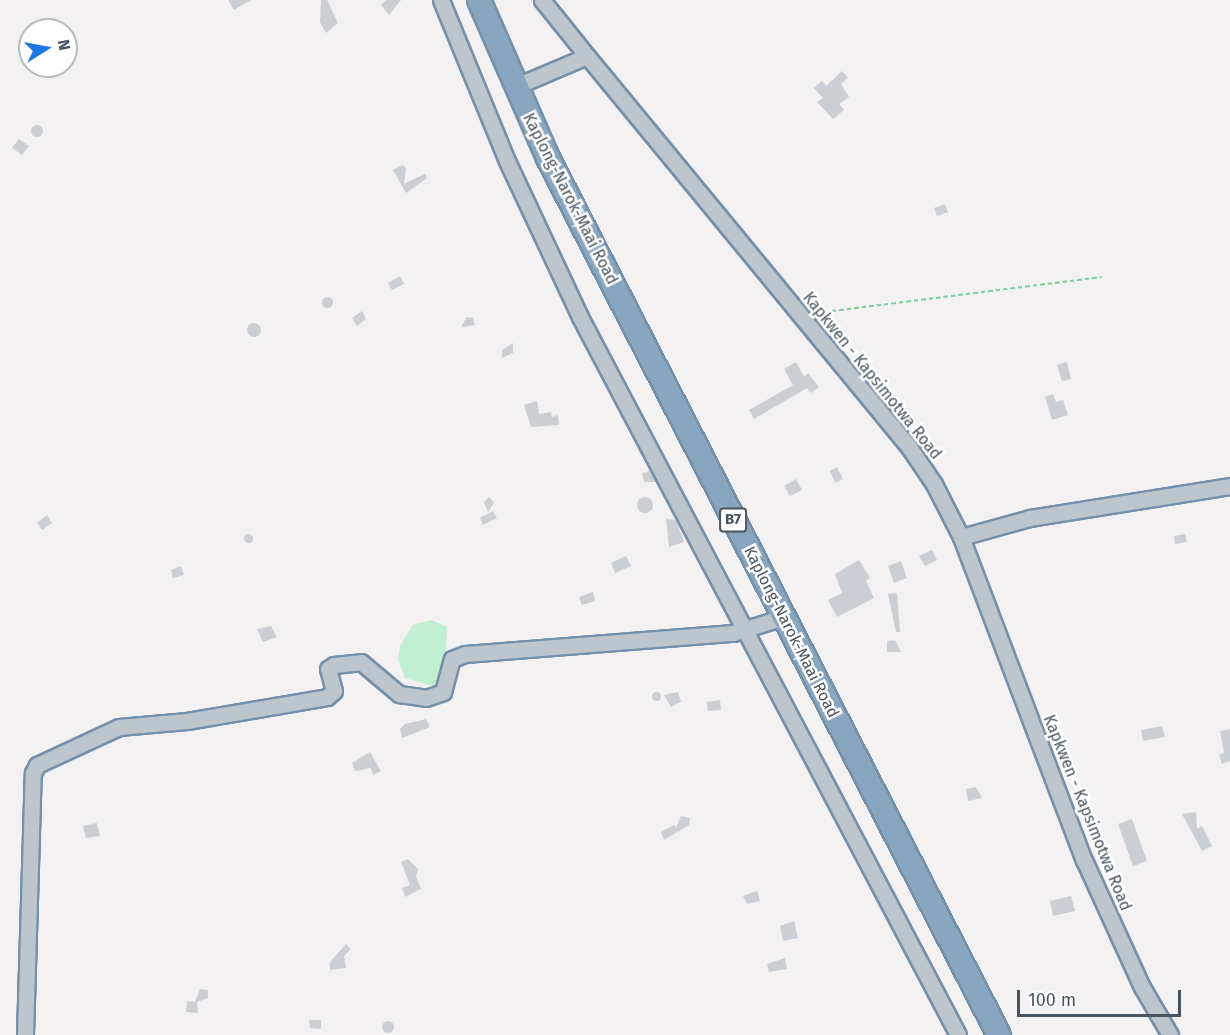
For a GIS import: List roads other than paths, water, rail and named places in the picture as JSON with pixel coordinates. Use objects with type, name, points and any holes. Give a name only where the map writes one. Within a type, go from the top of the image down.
[{"type":"highway","name":"Kaplong-Narok-Maai Road","points":[[479,0],[514,87],[999,1035]]},
{"type":"street","points":[[441,0],[508,163],[580,317],[743,631],[958,1035]]},
{"type":"street","name":"Kapkwen - Kapsimotwa Road","points":[[542,0],[909,447],[934,484],[961,537],[1084,860],[1142,987],[1170,1035]]},
{"type":"street","points":[[514,87],[587,56]]},
{"type":"street","points":[[961,537],[1030,518],[1230,486]]},
{"type":"street","points":[[25,1035],[33,774],[37,765],[119,727],[187,721],[327,697],[334,691],[328,669],[334,664],[361,663],[399,694],[426,698],[443,692],[452,659],[465,654],[743,631],[784,617]]}]
